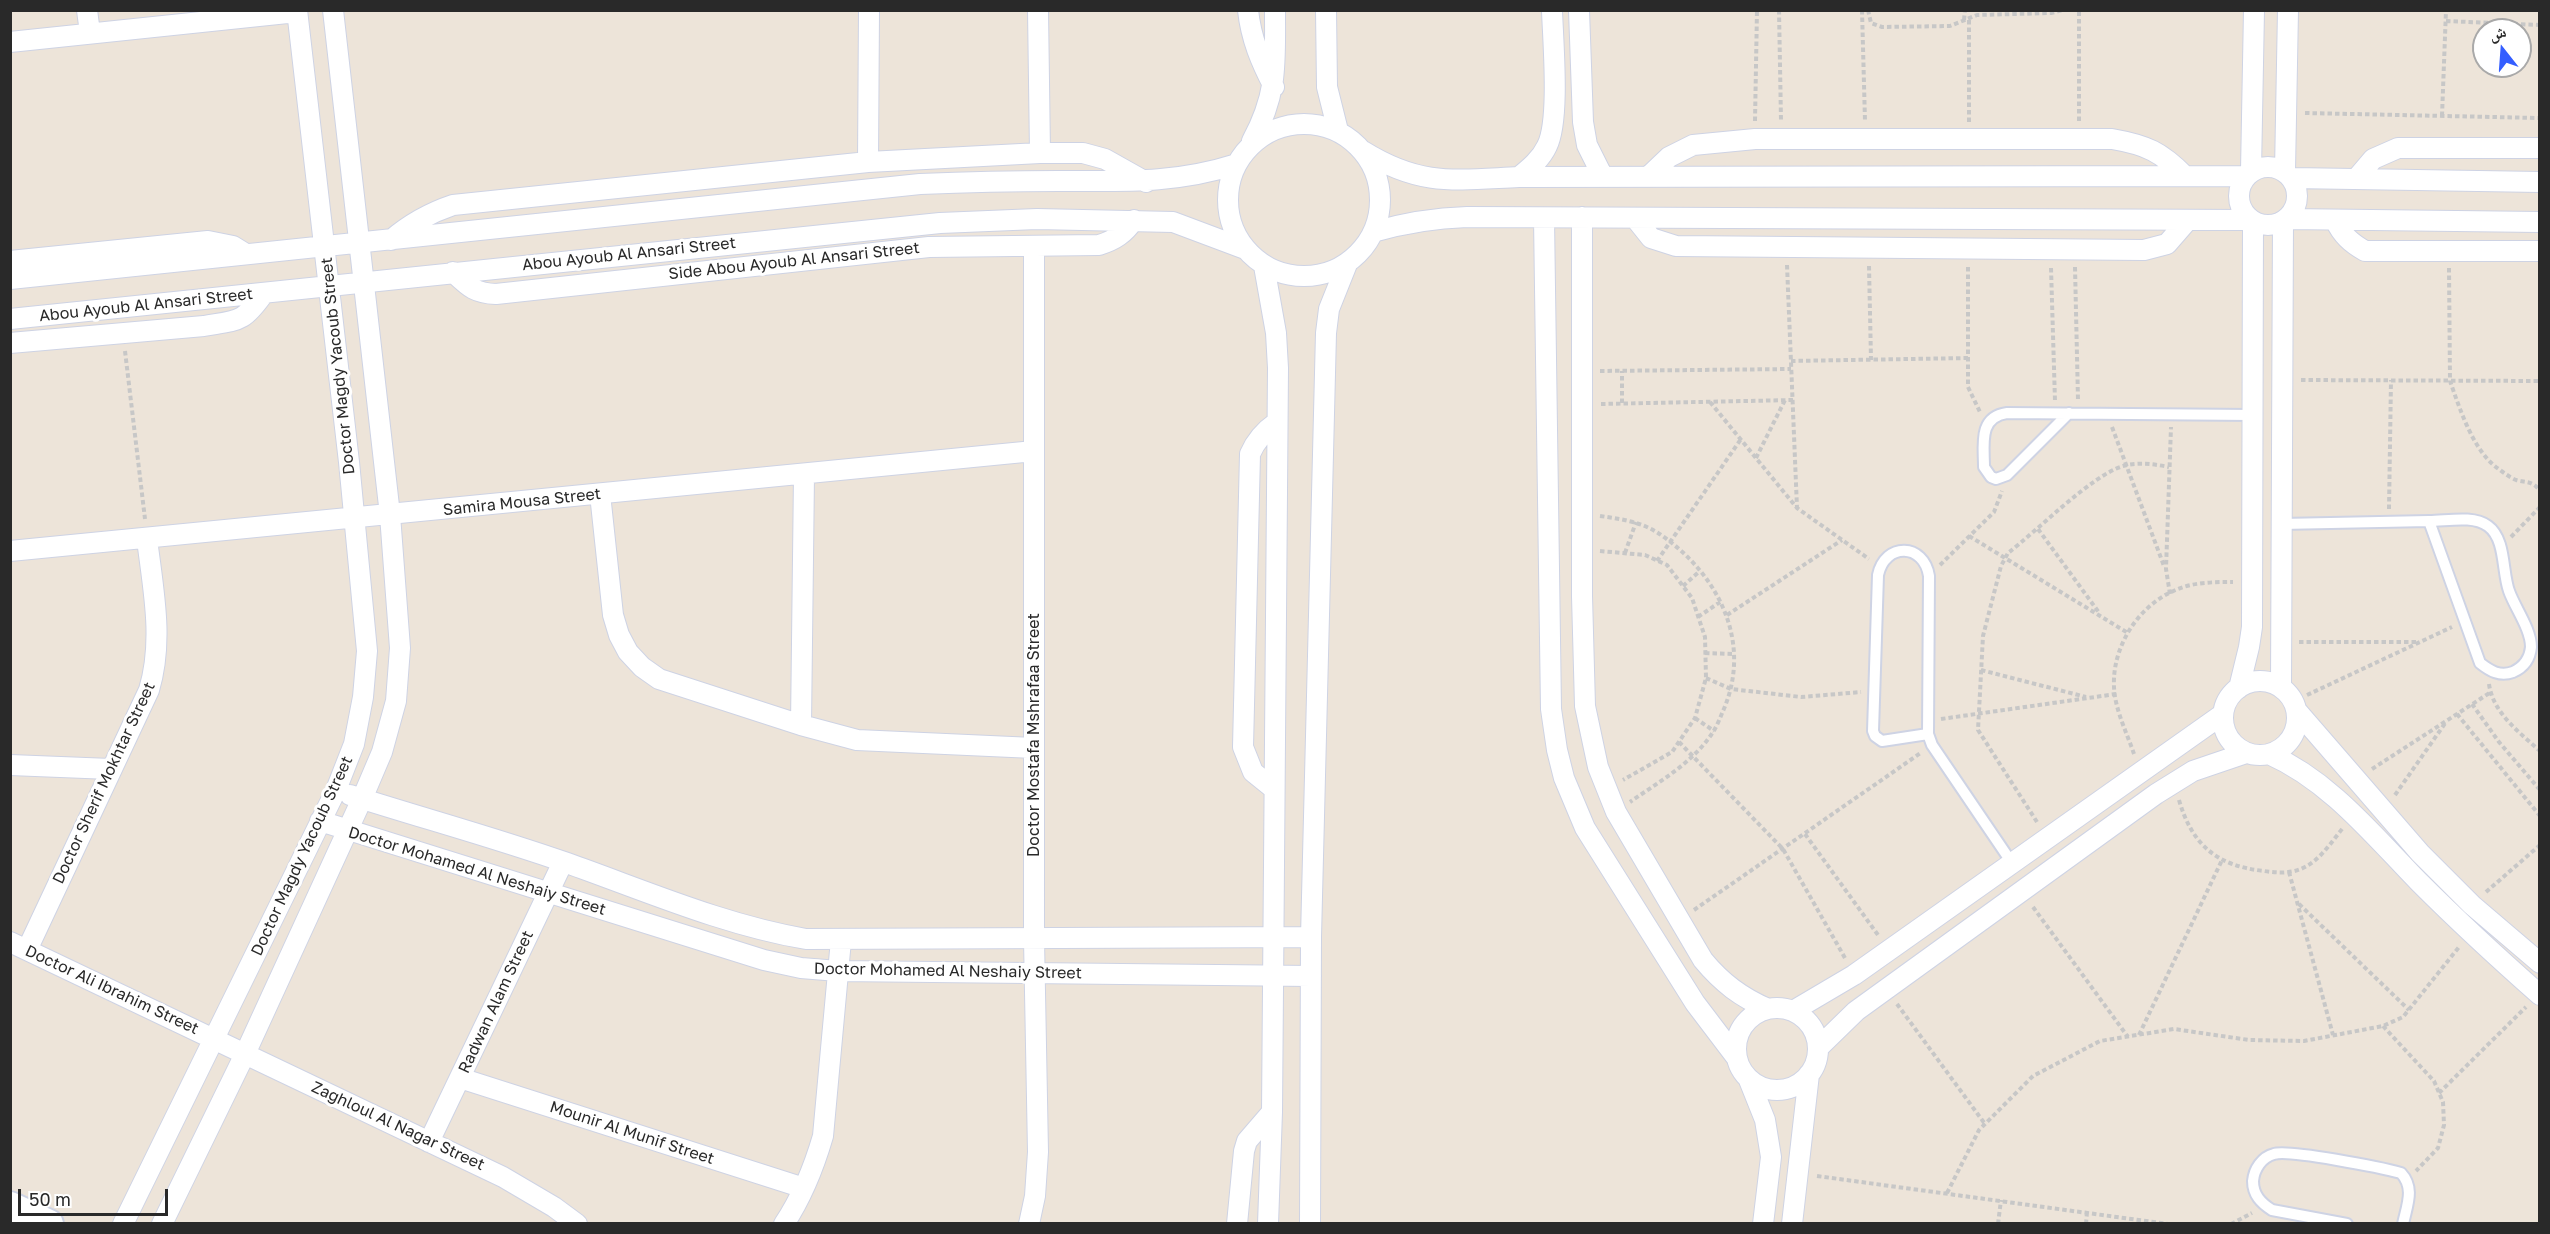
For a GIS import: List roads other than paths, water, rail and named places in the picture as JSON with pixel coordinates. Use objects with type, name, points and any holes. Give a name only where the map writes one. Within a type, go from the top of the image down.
[{"type":"street","points":[[87,10],[90,33]]},
{"type":"street","name":"Doctor Magdy Yacoub Street","points":[[162,1224],[245,1054],[362,799],[382,752],[396,701],[400,648],[390,515],[333,10]]},
{"type":"street","points":[[868,162],[869,10]]},
{"type":"street","points":[[1038,10],[1040,153]]},
{"type":"street","points":[[1248,10],[1250,28],[1259,59],[1274,87]]},
{"type":"street","points":[[1275,10],[1274,87],[1265,118],[1237,164],[1230,181],[1227,198],[1229,217],[1235,234],[1245,249],[1264,266],[1283,274],[1303,277],[1323,274],[1347,264],[1365,247],[1373,232],[1377,224],[1381,199],[1376,173],[1364,151]]},
{"type":"street","points":[[1326,10],[1327,87],[1338,131]]},
{"type":"street","points":[[1519,177],[1541,155],[1554,126],[1552,10]]},
{"type":"street","points":[[1579,10],[1583,122],[1587,145],[1603,177]]},
{"type":"street","points":[[2246,753],[2228,737],[2223,714],[2226,703],[2239,688],[2249,647],[2252,582],[2252,221],[2240,204],[2238,194],[2249,173],[2254,10]]},
{"type":"street","points":[[2269,754],[2288,743],[2297,723],[2281,642],[2285,220],[2296,207],[2298,192],[2289,175],[2286,112],[2288,10]]},
{"type":"street","points":[[10,42],[297,11]]},
{"type":"street","name":"Doctor Magdy Yacoub Street","points":[[123,1224],[336,790],[354,744],[366,675],[367,651],[355,519],[297,11]]},
{"type":"street","points":[[1250,146],[1269,132],[1292,125],[1315,124],[1338,131],[1386,166],[1412,175],[1430,178],[2185,177],[2249,173],[2265,166],[2289,175],[2356,179],[2540,182]]},
{"type":"street","points":[[1648,177],[1668,157],[1693,145],[1755,139],[2112,139],[2140,144],[2165,156],[2185,177]]},
{"type":"street","points":[[2356,179],[2373,159],[2398,148],[2540,148]]},
{"type":"street","points":[[391,240],[410,224],[430,213],[453,205],[868,162],[1083,153],[1105,159],[1146,182]]},
{"type":"street","points":[[10,279],[920,184],[1146,182],[1207,173],[1237,164]]},
{"type":"street","points":[[1582,217],[1582,550],[1585,706],[1591,743],[1606,790],[1616,812],[1703,960],[1721,981],[1743,998],[1768,1009]]},
{"type":"street","points":[[1373,232],[1435,218],[2252,221],[2268,225],[2285,220],[2540,222]]},
{"type":"street","points":[[1544,218],[1551,698],[1557,750],[1564,778],[1585,828],[1695,1003],[1736,1057],[1749,1080],[1762,1111],[1771,1157],[1762,1224]]},
{"type":"street","points":[[1635,218],[1651,238],[1676,246],[2144,250],[2167,244],[2187,221]]},
{"type":"street","name":"Abou Ayoub Al Ansari Street","points":[[10,320],[940,223],[1037,219],[1173,222],[1245,249]]},
{"type":"street","name":"Side Abou Ayoub Al Ansari Street","points":[[453,272],[471,289],[496,294],[929,247],[1099,245],[1114,240],[1126,232],[1134,220]]},
{"type":"street","points":[[2335,220],[2342,233],[2352,244],[2365,251],[2540,251]]},
{"type":"street","points":[[10,261],[208,241],[233,246],[246,254]]},
{"type":"street","name":"Doctor Mostafa Mshrafaa Street","points":[[1029,1224],[1035,1196],[1038,1152],[1034,939],[1034,246]]},
{"type":"street","points":[[1310,1224],[1311,937],[1326,333],[1329,309],[1347,264]]},
{"type":"street","points":[[1264,266],[1276,333],[1277,422],[1272,1112],[1268,1224]]},
{"type":"street","points":[[10,343],[204,326],[235,321],[249,314],[264,293]]},
{"type":"street","points":[[1274,789],[1253,772],[1243,747],[1250,454],[1256,441],[1265,430],[1277,422]]},
{"type":"street","name":"Samira Mousa Street","points":[[10,551],[1034,451]]},
{"type":"street","points":[[801,725],[804,475]]},
{"type":"street","points":[[600,494],[613,615],[619,635],[628,652],[642,667],[659,679],[801,725],[857,740],[1034,748]]},
{"type":"street","name":"Doctor Sherif Mokhtar Street","points":[[19,946],[111,769],[148,690],[155,669],[157,625],[147,539]]},
{"type":"street","points":[[2239,688],[2260,681],[2291,700],[2420,853],[2472,905],[2540,963]]},
{"type":"street","points":[[1793,1011],[1854,975],[2223,714]]},
{"type":"street","points":[[1818,1048],[1856,1011],[2174,782],[2193,771],[2246,753],[2269,754],[2302,772],[2333,795],[2470,934],[2539,994]]},
{"type":"street","points":[[10,765],[111,769]]},
{"type":"street","name":"Doctor Mohamed Al Neshaiy Street","points":[[336,790],[563,862],[772,933],[806,939],[1311,937]]},
{"type":"street","name":"Doctor Mohamed Al Neshaiy Street","points":[[320,821],[548,894],[764,960],[801,968],[838,971],[1311,976]]},
{"type":"street","name":"Radwan Alam Street","points":[[429,1142],[563,862]]},
{"type":"street","points":[[784,1224],[816,1161],[823,1136],[841,940]]},
{"type":"street","name":"Doctor Ali Ibrahim Street","points":[[19,946],[213,1039]]},
{"type":"street","points":[[1736,1057],[1739,1032],[1746,1021],[1756,1013],[1781,1008],[1793,1011],[1811,1026],[1818,1048],[1814,1066],[1799,1083],[1787,1089],[1774,1090],[1760,1087],[1749,1080]]},
{"type":"street","name":"Zaghloul Al Nagar Street","points":[[213,1039],[503,1177],[554,1207],[577,1224]]},
{"type":"street","points":[[1792,1224],[1809,1074]]},
{"type":"street","name":"Mounir Al Munif Street","points":[[460,1078],[804,1188]]},
{"type":"street","points":[[1237,1224],[1247,1141],[1272,1112]]},
{"type":"street","points":[[10,1206],[49,1224]]},
{"type":"lane","points":[[2074,413],[2002,478],[1991,477],[1984,467],[1984,430],[1987,423],[2000,414],[2055,413],[2074,413],[2107,413],[2171,414],[2253,414]]},
{"type":"lane","points":[[2281,524],[2429,521],[2480,522],[2494,532],[2500,548],[2508,590],[2530,638],[2531,649],[2520,669],[2499,674],[2488,670],[2480,663],[2429,521]]},
{"type":"lane","points":[[1928,734],[1887,741],[1878,739],[1873,731],[1880,567],[1892,554],[1909,551],[1923,560],[1929,576],[1928,734],[1932,745],[2012,863]]},
{"type":"lane","points":[[2347,1224],[2272,1210],[2264,1205],[2257,1197],[2253,1177],[2264,1159],[2283,1152],[2401,1173],[2408,1181],[2410,1191],[2403,1224]]}]
